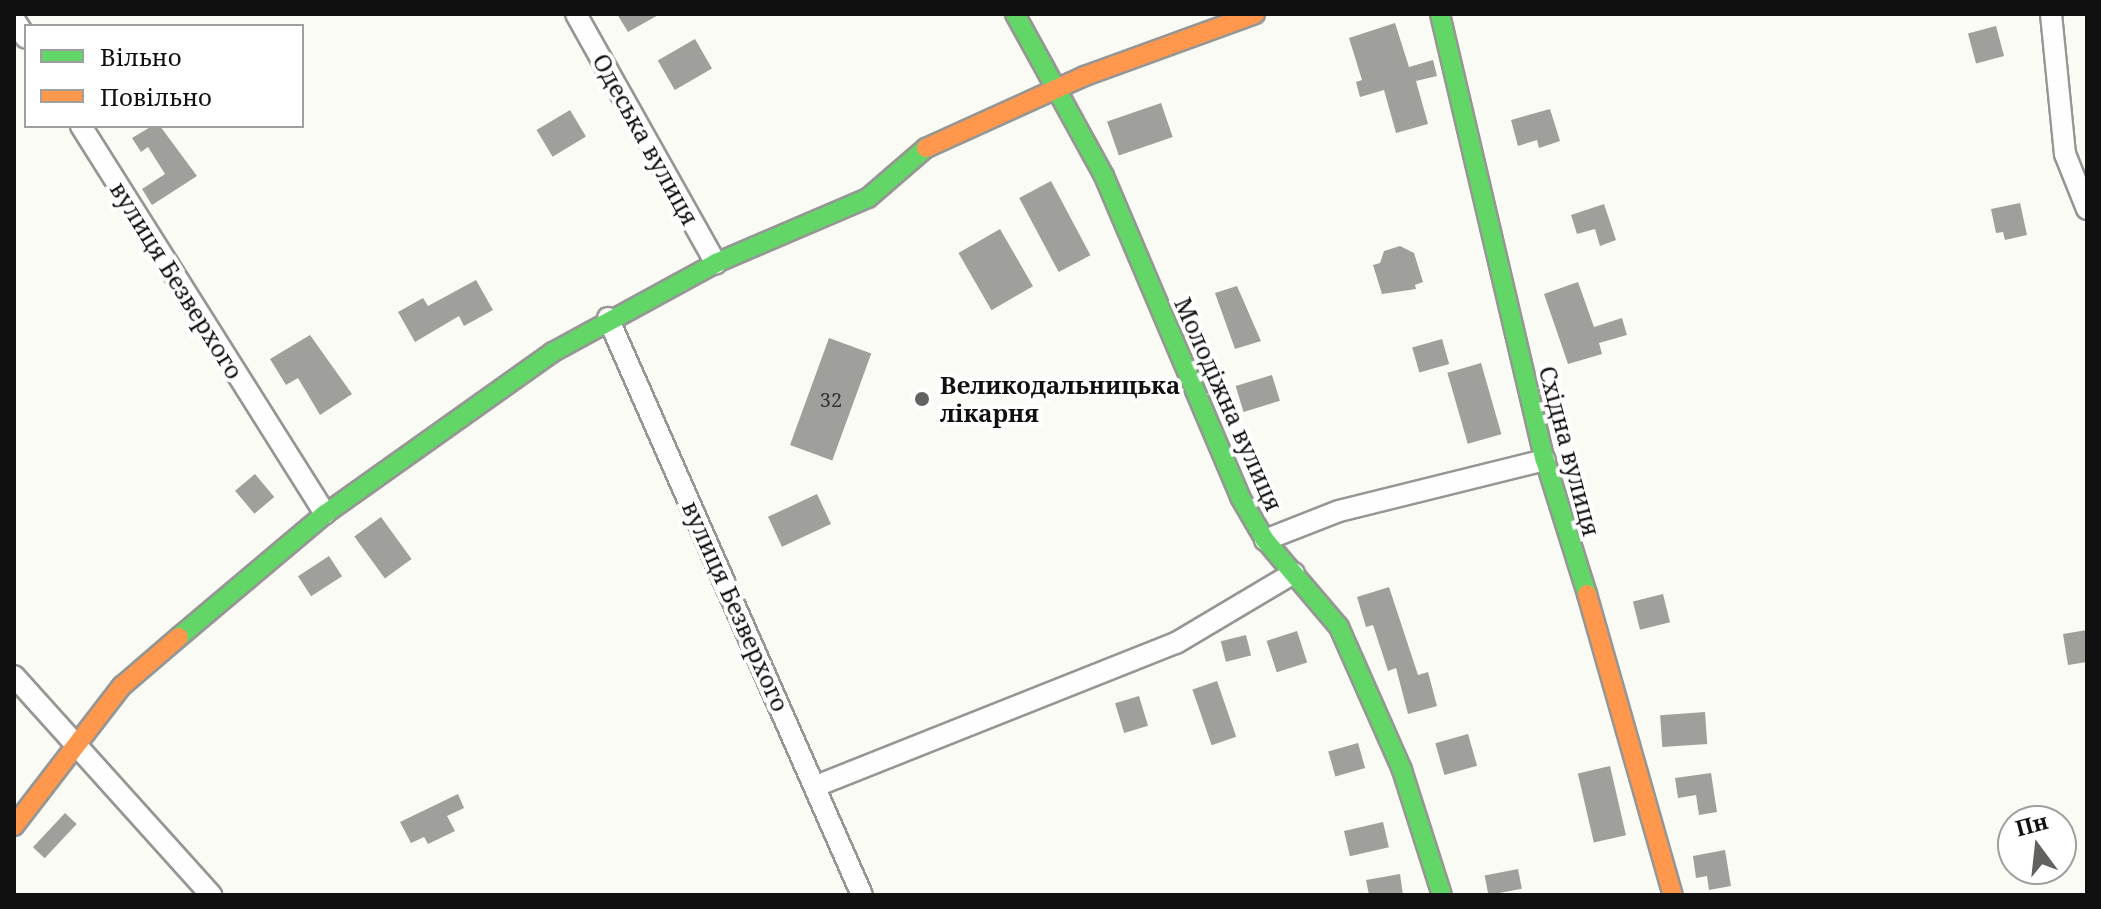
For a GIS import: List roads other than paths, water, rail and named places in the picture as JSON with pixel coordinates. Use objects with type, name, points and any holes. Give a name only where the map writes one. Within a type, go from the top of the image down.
[{"type":"street","name":"Одеська вулиця","points":[[576,14],[716,263]]},
{"type":"street","name":"Молодіжна вулиця","points":[[1015,14],[1104,176],[1240,497],[1265,540],[1339,627],[1402,770],[1442,895]]},
{"type":"street","points":[[14,826],[122,686],[325,514],[608,318],[716,263],[868,198],[936,139],[1055,88],[1255,14]]},
{"type":"street","name":"Східна вулиця","points":[[1440,14],[1545,460],[1637,756],[1673,895]]},
{"type":"street","points":[[2051,14],[2065,154],[2087,209]]},
{"type":"street","name":"вулиця Безверхого","points":[[82,128],[325,514]]},
{"type":"street","name":"вулиця Безверхого","points":[[608,318],[862,895]]},
{"type":"street","points":[[1265,540],[1339,511],[1545,460]]},
{"type":"street","points":[[816,786],[1176,643],[1294,573]]},
{"type":"street","points":[[14,676],[211,895]]},
{"type":"place","name":"Великодальницька лікарня","points":[[922,399]]}]
